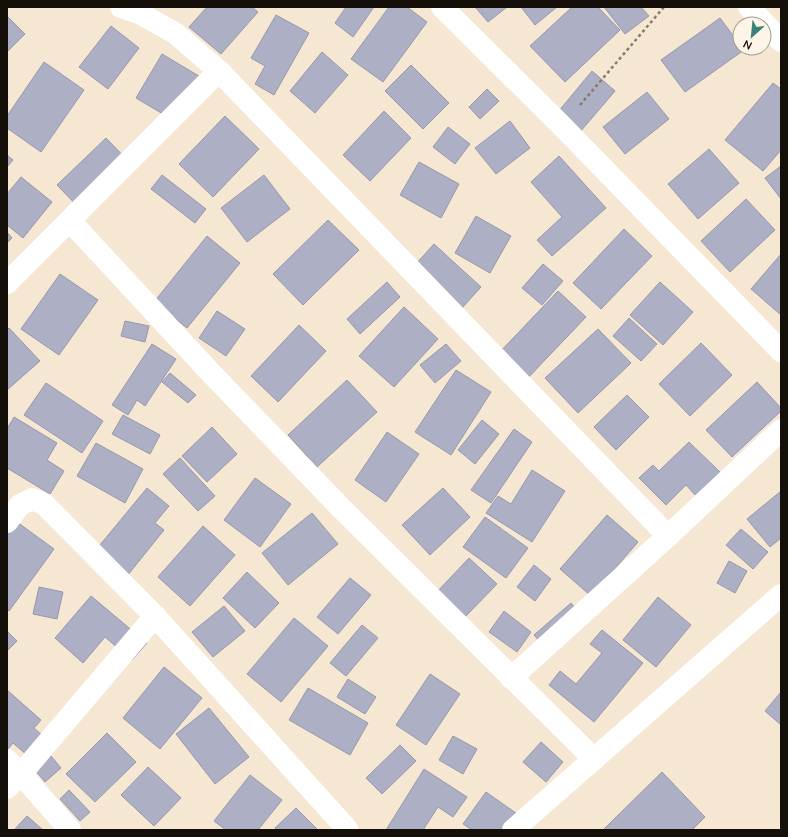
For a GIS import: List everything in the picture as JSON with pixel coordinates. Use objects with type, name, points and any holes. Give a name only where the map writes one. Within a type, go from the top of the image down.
[{"type":"street","points":[[120,7],[139,13],[175,33],[219,71],[668,536]]},
{"type":"street","points":[[442,7],[562,126],[781,351]]},
{"type":"street","points":[[749,7],[781,41]]},
{"type":"street","points":[[10,274],[70,221],[219,71]]},
{"type":"street","points":[[70,221],[210,372],[330,497],[594,759]]},
{"type":"street","points":[[511,678],[668,536],[781,430]]},
{"type":"street","points":[[7,522],[20,505],[32,499],[44,504],[155,616],[348,830]]},
{"type":"street","points":[[513,830],[781,595]]},
{"type":"street","points":[[70,830],[12,774],[155,616]]},
{"type":"path","points":[[562,126],[664,7]]},
{"type":"building","points":[[207,7],[252,7],[258,12],[221,54],[189,27]]},
{"type":"building","points":[[346,7],[374,7],[353,37],[335,23]]},
{"type":"building","points":[[389,7],[407,7],[427,22],[383,82],[351,59]]},
{"type":"building","points":[[475,7],[507,7],[488,22]]},
{"type":"building","points":[[521,7],[557,7],[535,25]]},
{"type":"building","points":[[572,7],[598,7],[620,30],[565,82],[530,46]]},
{"type":"building","points":[[604,7],[641,7],[649,16],[625,34]]},
{"type":"building","points":[[276,15],[309,33],[274,95],[255,84],[265,66],[251,58]]},
{"type":"building","points":[[7,16],[25,34],[7,52]]},
{"type":"building","points":[[720,18],[732,34],[732,56],[736,56],[685,92],[661,60]]},
{"type":"building","points":[[111,26],[139,48],[108,89],[79,67]]},
{"type":"building","points":[[322,52],[348,75],[315,113],[290,91]]},
{"type":"building","points":[[162,54],[204,79],[178,123],[136,98]]},
{"type":"building","points":[[44,62],[84,90],[41,152],[7,128],[7,116]]},
{"type":"building","points":[[411,65],[449,103],[423,129],[385,91]]},
{"type":"building","points":[[592,71],[615,91],[580,132],[558,112]]},
{"type":"building","points":[[773,83],[781,89],[781,150],[763,171],[725,140]]},
{"type":"building","points":[[487,89],[499,101],[480,119],[469,107]]},
{"type":"building","points":[[647,92],[669,119],[625,154],[603,127]]},
{"type":"building","points":[[384,111],[411,138],[370,181],[343,155]]},
{"type":"building","points":[[225,116],[259,149],[213,197],[179,164]]},
{"type":"building","points":[[510,121],[530,148],[496,174],[475,148]]},
{"type":"building","points":[[448,127],[470,144],[455,164],[433,147]]},
{"type":"building","points":[[106,138],[132,165],[83,212],[57,185]]},
{"type":"building","points":[[709,149],[739,183],[698,219],[668,184]]},
{"type":"building","points":[[7,155],[13,160],[7,167]]},
{"type":"building","points":[[559,156],[606,208],[552,256],[537,240],[562,217],[531,182]]},
{"type":"building","points":[[419,162],[459,184],[441,218],[400,195]]},
{"type":"building","points":[[781,166],[781,199],[765,178]]},
{"type":"building","points":[[162,175],[206,209],[195,223],[151,189]]},
{"type":"building","points":[[264,175],[290,209],[247,242],[221,208]]},
{"type":"building","points":[[21,177],[52,202],[23,238],[7,225],[7,194]]},
{"type":"building","points":[[746,199],[775,230],[730,272],[701,241]]},
{"type":"building","points":[[476,216],[511,236],[490,273],[455,253]]},
{"type":"building","points":[[328,220],[359,250],[303,305],[273,274]]},
{"type":"building","points":[[624,229],[652,256],[601,309],[573,283]]},
{"type":"building","points":[[7,232],[12,238],[7,243]]},
{"type":"building","points":[[207,236],[240,263],[187,328],[154,302]]},
{"type":"building","points":[[434,244],[481,287],[462,308],[415,265]]},
{"type":"building","points":[[781,254],[781,315],[751,289]]},
{"type":"building","points":[[543,264],[563,281],[542,305],[522,288]]},
{"type":"building","points":[[60,274],[98,300],[59,355],[21,329]]},
{"type":"building","points":[[387,282],[400,297],[360,334],[347,319]]},
{"type":"building","points":[[660,282],[693,312],[663,345],[630,315]]},
{"type":"building","points":[[558,291],[586,317],[525,381],[497,355]]},
{"type":"building","points":[[404,307],[438,339],[394,387],[359,356]]},
{"type":"building","points":[[217,311],[245,329],[226,356],[199,338]]},
{"type":"building","points":[[629,318],[657,344],[641,361],[613,336]]},
{"type":"building","points":[[125,321],[149,326],[145,342],[121,336]]},
{"type":"building","points":[[299,325],[326,351],[278,402],[251,376]]},
{"type":"building","points":[[9,328],[40,361],[7,390],[7,330]]},
{"type":"building","points":[[598,329],[631,363],[578,413],[545,378]]},
{"type":"building","points":[[701,343],[732,375],[690,416],[659,384]]},
{"type":"building","points":[[152,344],[176,359],[145,406],[137,400],[128,415],[112,405]]},
{"type":"building","points":[[446,344],[461,361],[435,383],[420,365]]},
{"type":"building","points":[[456,370],[491,392],[451,455],[415,432]]},
{"type":"building","points":[[170,373],[196,395],[188,403],[162,382]]},
{"type":"building","points":[[347,380],[377,412],[317,467],[288,435]]},
{"type":"building","points":[[757,382],[781,408],[781,411],[732,457],[706,430]]},
{"type":"building","points":[[46,383],[103,421],[82,453],[24,415]]},
{"type":"building","points":[[627,395],[649,417],[616,450],[594,427]]},
{"type":"building","points":[[123,415],[160,435],[150,454],[112,434]]},
{"type":"building","points":[[14,417],[57,443],[47,460],[64,471],[50,494],[7,468],[7,429]]},
{"type":"building","points":[[482,420],[499,434],[475,464],[458,450]]},
{"type":"building","points":[[212,427],[237,454],[207,482],[182,456]]},
{"type":"building","points":[[514,429],[532,442],[491,503],[471,490]]},
{"type":"building","points":[[387,432],[419,454],[386,502],[355,480]]},
{"type":"building","points":[[689,442],[721,473],[697,497],[686,485],[666,505],[639,478],[653,465],[659,471]]},
{"type":"building","points":[[96,443],[143,469],[125,503],[77,476]]},
{"type":"building","points":[[180,458],[215,496],[198,511],[163,474]]},
{"type":"building","points":[[532,470],[565,491],[532,542],[486,513],[498,496],[511,504]]},
{"type":"building","points":[[255,478],[291,504],[260,547],[224,520]]},
{"type":"building","points":[[147,488],[169,506],[155,523],[164,530],[127,576],[95,551]]},
{"type":"building","points":[[443,488],[470,517],[430,555],[402,525]]},
{"type":"building","points":[[781,491],[781,538],[770,547],[747,519]]},
{"type":"building","points":[[312,513],[338,544],[288,585],[262,553]]},
{"type":"building","points":[[607,515],[638,542],[591,596],[560,569]]},
{"type":"building","points":[[485,517],[528,548],[506,578],[463,547]]},
{"type":"building","points":[[17,522],[54,549],[9,611],[7,609],[7,535]]},
{"type":"building","points":[[203,526],[235,555],[190,606],[158,577]]},
{"type":"building","points":[[741,529],[768,552],[753,569],[726,545]]},
{"type":"building","points":[[469,558],[497,584],[462,620],[435,594]]},
{"type":"building","points":[[729,561],[747,571],[735,593],[717,583]]},
{"type":"building","points":[[534,565],[551,579],[535,601],[517,587]]},
{"type":"building","points":[[247,572],[279,603],[255,628],[223,598]]},
{"type":"building","points":[[350,578],[371,595],[338,634],[317,617]]},
{"type":"building","points":[[39,587],[63,592],[57,619],[33,614]]},
{"type":"building","points":[[91,596],[147,643],[132,660],[105,637],[83,663],[55,638]]},
{"type":"building","points":[[658,597],[691,625],[656,667],[623,640]]},
{"type":"building","points":[[571,603],[587,621],[549,652],[534,635]]},
{"type":"building","points":[[224,606],[245,631],[213,657],[192,632]]},
{"type":"building","points":[[504,611],[531,632],[517,652],[489,632]]},
{"type":"building","points":[[294,618],[328,646],[281,702],[247,674]]},
{"type":"building","points":[[362,625],[378,638],[346,676],[330,663]]},
{"type":"building","points":[[602,630],[643,663],[594,722],[549,685],[560,671],[576,684],[602,653],[590,644]]},
{"type":"building","points":[[7,631],[17,641],[7,651]]},
{"type":"building","points":[[164,667],[202,698],[160,749],[123,718]]},
{"type":"building","points":[[430,674],[460,694],[426,745],[396,725]]},
{"type":"building","points":[[348,679],[376,697],[365,714],[337,697]]},
{"type":"building","points":[[308,688],[368,723],[350,755],[289,720]]},
{"type":"building","points":[[7,690],[41,720],[34,728],[44,737],[28,756],[13,743],[7,750]]},
{"type":"building","points":[[781,692],[781,725],[765,711]]},
{"type":"building","points":[[209,708],[249,757],[215,784],[176,734]]},
{"type":"building","points":[[107,733],[136,762],[95,802],[66,774]]},
{"type":"building","points":[[453,736],[477,749],[463,774],[439,760]]},
{"type":"building","points":[[541,742],[563,762],[546,782],[523,762]]},
{"type":"building","points":[[400,745],[416,761],[382,794],[366,778]]},
{"type":"building","points":[[51,756],[61,768],[45,782],[35,770]]},
{"type":"building","points":[[148,767],[181,798],[154,826],[121,795]]},
{"type":"building","points":[[424,769],[467,797],[453,817],[438,807],[423,830],[386,830]]},
{"type":"building","points":[[662,772],[705,817],[692,830],[603,830]]},
{"type":"building","points":[[250,775],[282,800],[258,830],[226,830],[214,821]]},
{"type":"building","points":[[69,790],[90,812],[80,821],[60,799]]},
{"type":"building","points":[[486,792],[520,816],[509,830],[472,830],[463,824]]},
{"type":"building","points":[[296,808],[318,830],[277,830],[275,828]]},
{"type":"building","points":[[27,816],[43,830],[14,830]]}]
